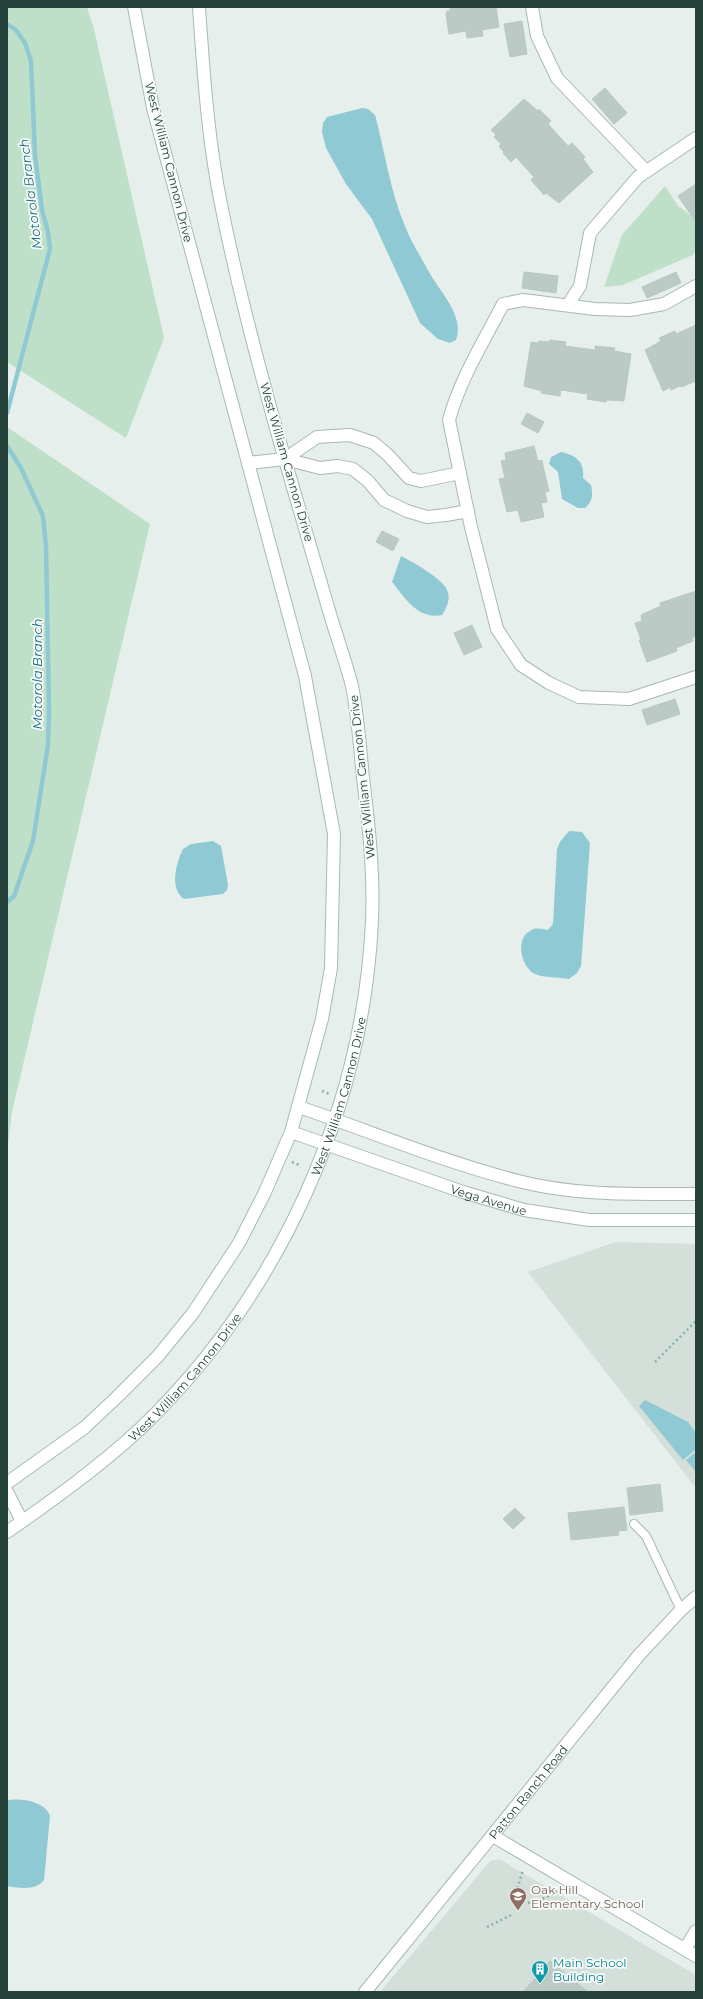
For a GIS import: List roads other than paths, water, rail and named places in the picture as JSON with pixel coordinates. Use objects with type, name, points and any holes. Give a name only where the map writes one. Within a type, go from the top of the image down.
[{"type":"main road","name":"West William Cannon Drive","points":[[7,1483],[84,1428],[158,1356],[193,1313],[239,1243],[265,1192],[291,1132],[322,1019],[331,968],[334,834],[305,676],[153,108],[134,7]]},
{"type":"main road","name":"West William Cannon Drive","points":[[7,1532],[99,1466],[141,1428],[188,1378],[217,1343],[246,1302],[278,1250],[315,1172],[350,1068],[358,1033],[367,979],[372,920],[370,836],[352,689],[285,459],[233,260],[217,179],[205,97],[199,7]]},
{"type":"main road","points":[[532,7],[537,36],[557,78],[646,172]]},
{"type":"main road","points":[[568,304],[580,286],[590,233],[638,177],[696,138]]},
{"type":"main road","points":[[696,286],[664,304],[630,310],[595,309],[568,304],[523,300],[503,304],[452,406],[449,420],[468,511],[497,630],[521,665],[549,683],[579,697],[629,699],[696,677]]},
{"type":"main road","points":[[285,459],[317,437],[350,436],[374,443],[388,455],[409,478],[421,481],[460,473]]},
{"type":"main road","points":[[248,463],[285,459],[320,468],[338,466],[353,469],[368,481],[384,500],[407,511],[427,516],[446,516],[468,511]]},
{"type":"main road","points":[[299,1107],[455,1161],[518,1181],[597,1194],[696,1194]]},
{"type":"main road","name":"Vega Avenue","points":[[291,1132],[463,1192],[524,1210],[589,1220],[696,1220]]},
{"type":"main road","points":[[7,1492],[22,1521]]},
{"type":"main road","name":"Patton Ranch Road","points":[[365,1992],[639,1655],[681,1610],[696,1597]]},
{"type":"main road","points":[[493,1836],[696,1956]]},
{"type":"main road","points":[[685,1949],[696,1931]]},
{"type":"lane","points":[[634,1524],[646,1536],[681,1610]]},
{"type":"water","points":[[362,108],[368,109],[375,115],[395,199],[407,232],[454,313],[458,331],[456,340],[450,343],[438,339],[420,323],[372,219],[346,184],[326,148],[322,132],[323,123],[327,117]]},
{"type":"water","points":[[561,452],[571,455],[578,460],[583,468],[583,478],[591,485],[592,498],[590,503],[585,508],[578,508],[562,499],[558,472],[549,464],[551,457]]},
{"type":"water","points":[[401,556],[427,571],[440,581],[447,590],[447,606],[442,615],[433,616],[419,611],[407,601],[392,582]]},
{"type":"water","points":[[569,831],[582,832],[590,843],[581,966],[577,973],[569,979],[535,974],[526,965],[523,959],[521,946],[525,935],[530,931],[536,929],[548,930],[553,924],[557,849],[560,842]]},
{"type":"water","points":[[213,841],[221,846],[228,885],[227,890],[223,894],[184,899],[179,895],[175,882],[176,868],[183,849],[191,844]]},
{"type":"water","points":[[645,1400],[688,1422],[696,1433],[696,1449],[683,1460],[639,1406]]},
{"type":"water","points":[[696,1452],[696,1472],[686,1460]]},
{"type":"water","points":[[7,1800],[26,1800],[38,1804],[47,1811],[50,1816],[44,1880],[37,1886],[27,1888],[7,1886]]},
{"type":"waterway","name":"Motorola Branch","points":[[7,24],[16,30],[25,43],[31,61],[35,155],[42,210],[48,232],[50,249],[7,413]]},
{"type":"waterway","name":"Motorola Branch","points":[[7,446],[21,468],[43,516],[46,547],[49,711],[48,745],[33,841],[14,896],[7,902]]},
{"type":"place","name":"Oak Hill Elementary School","points":[[518,1911]]},
{"type":"place","name":"Main School Building","points":[[540,1984]]}]
